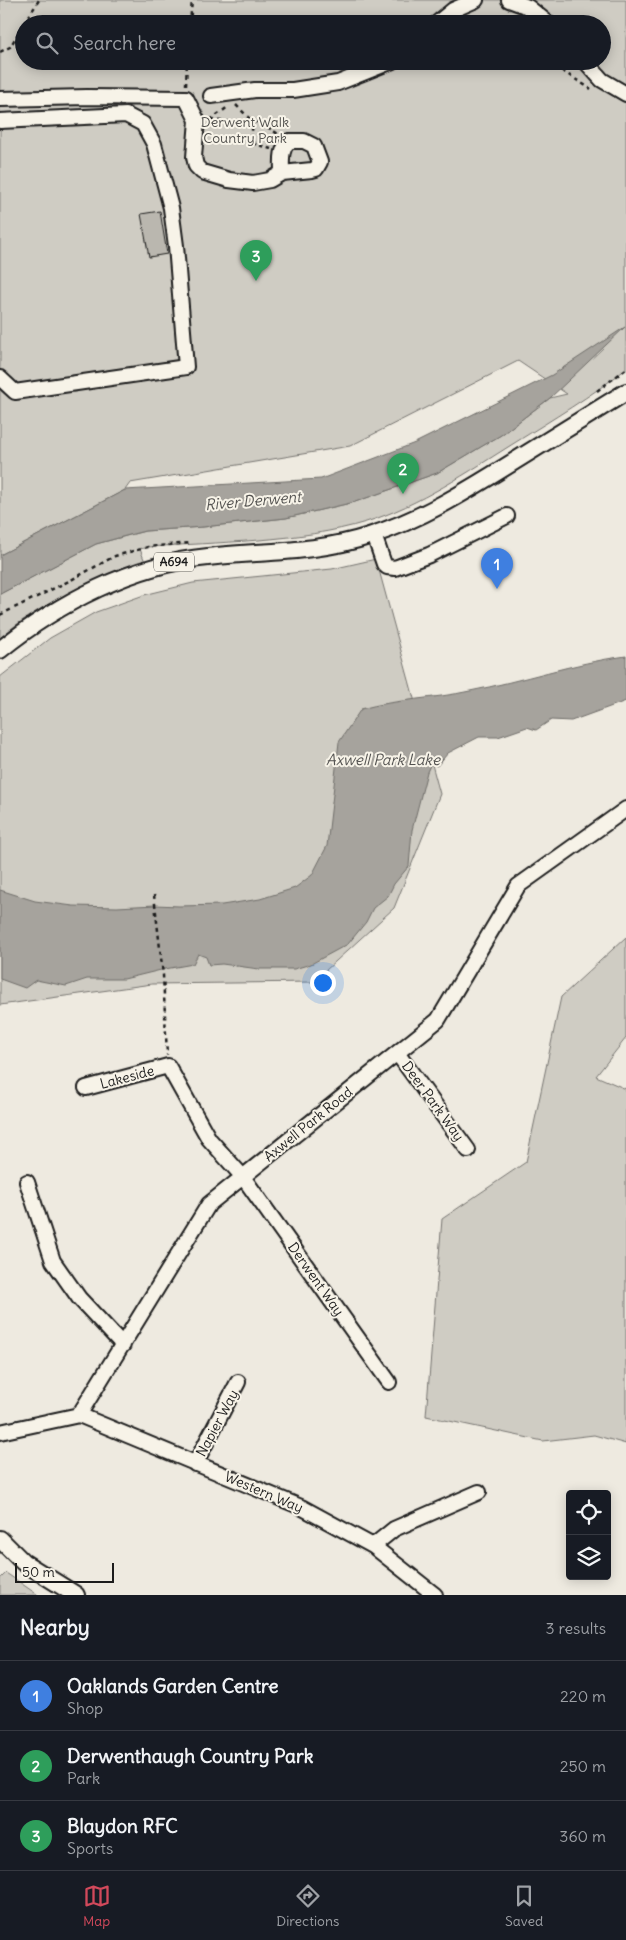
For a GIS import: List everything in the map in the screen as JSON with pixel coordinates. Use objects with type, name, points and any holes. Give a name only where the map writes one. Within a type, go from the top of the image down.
[{"type":"main road","name":"A694","points":[[0,650],[29,628],[66,606],[116,582],[150,569],[207,557],[309,549],[374,534],[415,519],[454,499],[626,392]]},
{"type":"main road","points":[[0,1539],[23,1562],[76,1595]]},
{"type":"street","points":[[447,15],[453,10],[476,0]]},
{"type":"street","points":[[509,0],[530,3],[541,15]]},
{"type":"street","points":[[211,96],[255,90],[293,90],[338,83],[370,70]]},
{"type":"street","points":[[593,70],[602,80],[626,94]]},
{"type":"street","points":[[0,99],[87,97],[186,98],[204,120],[194,157],[196,166],[202,172],[229,180],[253,183],[270,180],[282,173]]},
{"type":"street","points":[[0,120],[126,115],[143,124],[154,144],[171,208],[186,367],[15,392],[0,378]]},
{"type":"street","points":[[374,534],[384,564],[387,567],[395,568],[457,542],[507,516]]},
{"type":"street","name":"Axwell Park Road","points":[[79,1415],[209,1204],[438,1020],[518,886],[626,809]]},
{"type":"street","name":"Deer Park Way","points":[[397,1053],[468,1150]]},
{"type":"street","name":"Lakeside","points":[[86,1088],[168,1066]]},
{"type":"street","name":"Derwent Way","points":[[168,1066],[209,1139],[243,1176],[389,1382]]},
{"type":"street","points":[[27,1182],[53,1261],[79,1298],[123,1345]]},
{"type":"street","name":"Napier Way","points":[[195,1464],[238,1382]]},
{"type":"street","points":[[0,1432],[79,1415]]},
{"type":"street","name":"Western Way","points":[[79,1415],[301,1507],[373,1546],[435,1595]]},
{"type":"street","points":[[373,1546],[394,1529],[479,1492]]},
{"type":"path","points":[[29,15],[38,0]]},
{"type":"path","points":[[191,15],[192,0]]},
{"type":"path","points":[[0,52],[10,47],[15,39]]},
{"type":"path","points":[[186,98],[187,70]]},
{"type":"path","points":[[562,70],[597,93]]},
{"type":"path","points":[[204,120],[234,103],[253,122]]},
{"type":"path","points":[[204,120],[253,122],[267,126]]},
{"type":"path","points":[[253,122],[251,139],[255,144],[263,147]]},
{"type":"path","points":[[591,395],[626,369]]},
{"type":"path","points":[[0,615],[115,556],[148,546],[195,543]]},
{"type":"path","points":[[154,895],[163,975],[168,1066]]},
{"type":"green space","name":"Derwent Walk Country Park","points":[[0,0],[626,0],[626,369],[572,407],[480,465],[405,507],[366,522],[314,534],[140,549],[145,562],[88,585],[51,603],[33,613],[0,638],[0,594],[96,544],[145,531],[286,518],[355,502],[437,473],[501,435],[550,398],[567,394],[518,361],[350,446],[130,483],[125,490],[0,555]]},
{"type":"green space","points":[[376,559],[440,794],[394,908],[313,982],[152,984],[0,1005],[0,677],[50,638],[96,612],[144,595],[193,583],[332,569]]},
{"type":"green space","points":[[626,937],[626,1038],[596,1076],[626,1089],[626,1444],[594,1435],[543,1441],[426,1416],[442,1219],[526,1162],[561,997]]},
{"type":"green space","points":[[6,1573],[38,1595],[0,1595],[0,1579]]},
{"type":"water","name":"River Derwent","points":[[625,327],[550,398],[501,435],[437,473],[355,502],[286,518],[145,531],[96,544],[0,594],[0,555],[125,490],[321,479],[415,443],[552,375]]},
{"type":"water","name":"Axwell Park Lake","points":[[626,656],[626,701],[571,721],[551,720],[536,730],[527,727],[498,737],[479,737],[448,753],[437,766],[431,763],[412,830],[409,866],[394,884],[388,896],[373,908],[366,922],[348,944],[311,964],[294,969],[259,969],[222,964],[209,965],[206,957],[198,954],[193,964],[124,979],[87,979],[66,986],[36,980],[25,988],[0,979],[0,890],[35,901],[73,906],[117,907],[222,905],[260,899],[295,888],[312,875],[327,846],[339,742],[361,709],[388,703],[470,691],[587,663]]},
{"type":"building","points":[[160,211],[167,254],[149,257],[141,214]]},
{"type":"place","name":"Blaydon RFC","points":[[256,281]]},
{"type":"place","name":"Derwenthaugh Country Park","points":[[403,494]]},
{"type":"place","name":"Oaklands Garden Centre","points":[[497,589]]}]
